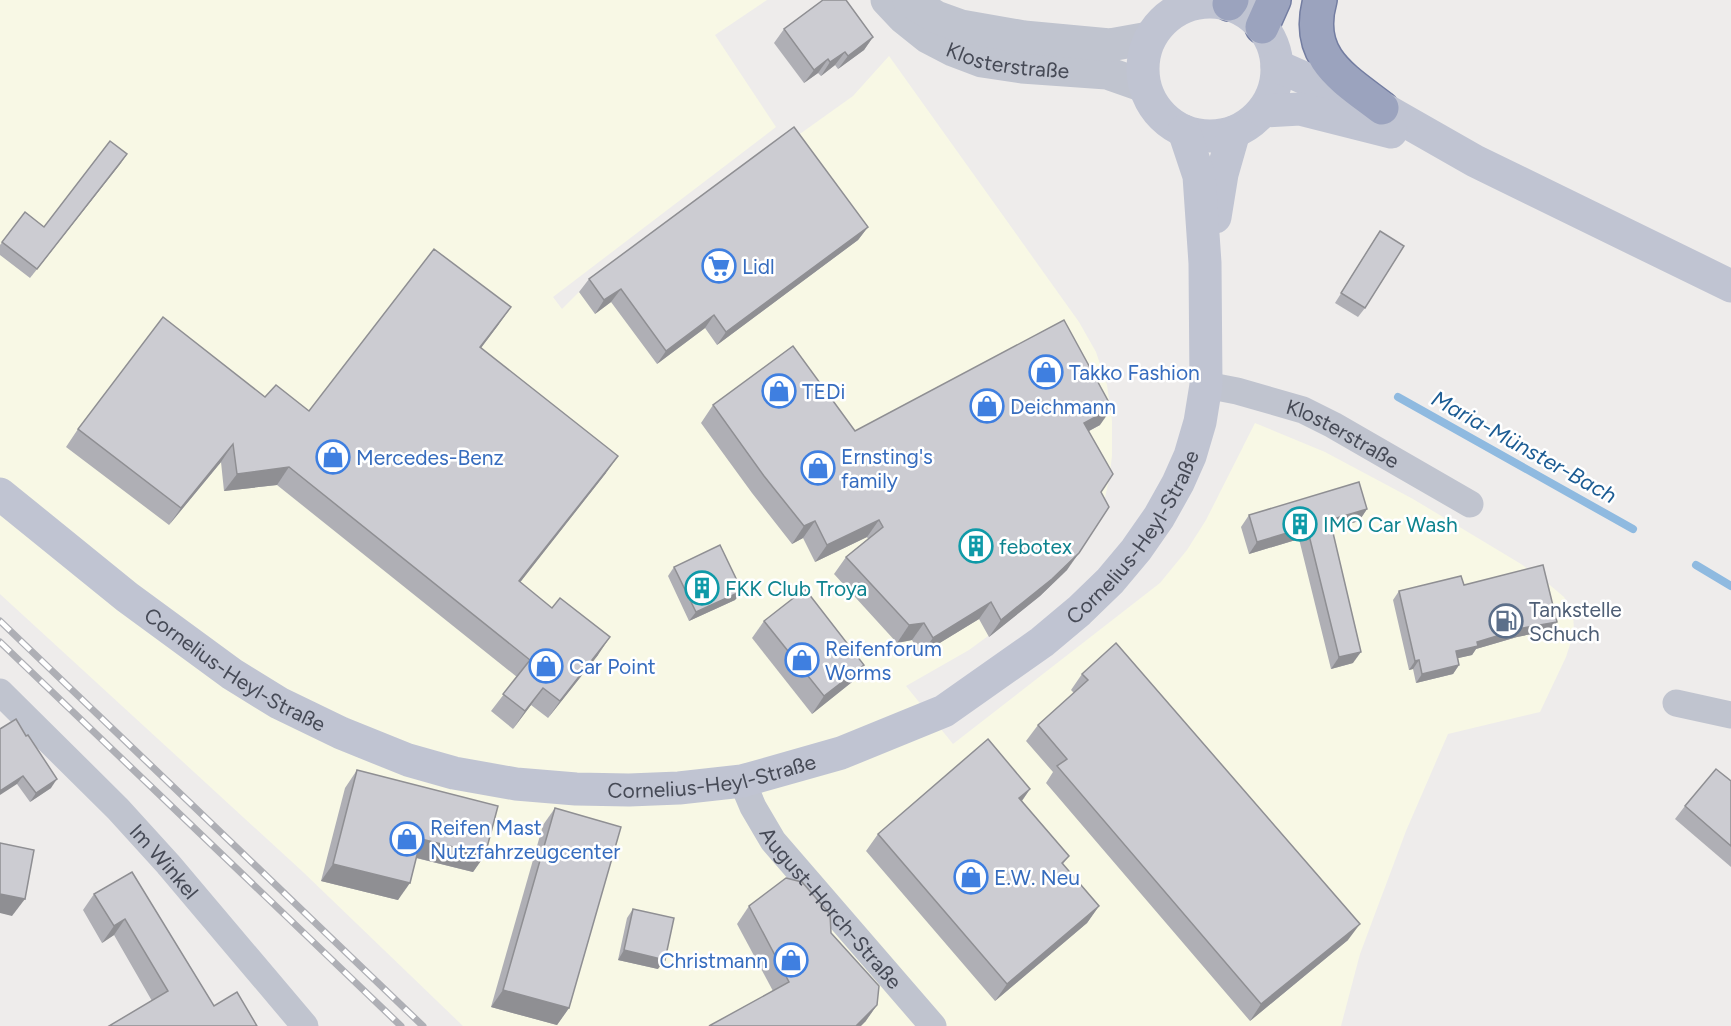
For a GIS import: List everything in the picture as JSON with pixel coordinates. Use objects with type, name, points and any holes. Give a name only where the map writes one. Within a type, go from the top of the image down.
[{"type":"highway","points":[[1320,0],[1315,18],[1317,38],[1324,54],[1340,76],[1382,108]]},
{"type":"main road","points":[[1206,2],[1231,2],[1248,14],[1268,13],[1270,39],[1277,66],[1276,82],[1271,97],[1263,111],[1250,123],[1234,132],[1217,136],[1200,136],[1184,132],[1159,114],[1148,98],[1144,86],[1142,62],[1149,38],[1164,20],[1183,7],[1206,2]]},
{"type":"main road","points":[[1277,66],[1382,108],[1474,161],[1731,286]]},
{"type":"main road","points":[[1263,111],[1300,109],[1337,117],[1474,161]]},
{"type":"main road","name":"Cornelius-Heyl-Straße","points":[[0,494],[127,597],[232,674],[279,703],[341,733],[408,760],[454,773],[505,782],[576,789],[680,788],[742,781],[841,753],[944,711],[1042,642],[1110,581],[1160,517],[1190,456],[1200,422],[1206,385],[1205,263],[1199,176],[1184,132]]},
{"type":"main road","name":"Cornelius-Heyl-Straße","points":[[1205,263],[1222,174],[1234,132]]},
{"type":"street","name":"Klosterstraße","points":[[887,0],[928,38],[982,61],[1022,67],[1107,73],[1144,86]]},
{"type":"street","name":"Klosterstraße","points":[[909,0],[936,17],[961,26],[1024,37],[1110,45],[1149,38]]},
{"type":"street","name":"Klosterstraße","points":[[1206,385],[1237,390],[1303,410],[1470,504]]},
{"type":"street","name":"Im Winkel","points":[[7,699],[118,809],[306,1026]]},
{"type":"street","points":[[1676,703],[1731,715]]},
{"type":"street","name":"August-Horch-Straße","points":[[742,781],[753,807],[773,841],[933,1026]]},
{"type":"shaded area","points":[[0,0],[767,0],[715,35],[776,127],[553,297],[562,309],[579,292],[853,96],[889,56],[1079,322],[1096,352],[1107,385],[1112,421],[1112,456],[1104,502],[999,628],[969,650],[906,686],[953,744],[1160,583],[1187,550],[1206,520],[1255,423],[1325,452],[1413,499],[1545,581],[1564,597],[1573,612],[1574,632],[1566,657],[1540,712],[1448,734],[1406,831],[1360,954],[1341,1026],[463,1026],[303,872],[0,594]]},
{"type":"building","points":[[823,0],[846,0],[873,37],[848,56],[845,52],[830,62],[828,59],[814,70],[784,29]]},
{"type":"building","name":"Lidl","points":[[794,127],[868,227],[726,332],[714,315],[666,351],[621,289],[604,300],[589,279]]},
{"type":"building","points":[[110,141],[127,154],[37,269],[2,242],[25,212],[44,227]]},
{"type":"building","points":[[1380,231],[1404,246],[1365,308],[1341,293]]},
{"type":"building","name":"Mercedes-Benz","points":[[434,249],[511,307],[480,347],[618,456],[519,581],[552,608],[560,598],[610,637],[560,701],[543,688],[525,711],[503,694],[530,660],[289,467],[237,474],[233,444],[181,508],[78,429],[163,317],[265,397],[276,385],[309,411]]},
{"type":"building","points":[[1064,320],[1112,408],[1084,423],[1113,474],[1101,492],[1109,507],[1079,553],[1052,579],[1001,620],[991,602],[933,638],[924,623],[909,625],[846,557],[883,527],[879,520],[827,545],[815,521],[804,526],[764,476],[713,405],[793,346],[855,431]]},
{"type":"building","points":[[1359,482],[1367,509],[1330,520],[1361,652],[1339,657],[1307,527],[1257,542],[1249,515]]},
{"type":"building","name":"FKK Club Troya","points":[[720,545],[742,591],[696,612],[674,567]]},
{"type":"building","points":[[1543,565],[1557,622],[1523,628],[1477,642],[1478,646],[1456,651],[1459,665],[1422,674],[1419,660],[1415,661],[1399,591],[1461,576],[1464,585]]},
{"type":"building","points":[[805,589],[864,665],[824,696],[764,621]]},
{"type":"building","points":[[1116,643],[1360,924],[1261,1004],[1057,766],[1067,759],[1038,725],[1088,680],[1082,674]]},
{"type":"building","points":[[16,719],[57,779],[36,793],[23,776],[0,791],[0,729]]},
{"type":"building","name":"E.W. Neu","points":[[988,739],[1030,789],[1019,798],[1069,856],[1062,863],[1099,906],[1007,984],[878,834]]},
{"type":"building","points":[[1716,769],[1731,781],[1731,846],[1685,806]]},
{"type":"building","name":"Reifen Mast Nutzfahrzeugcenter","points":[[357,770],[498,806],[485,855],[421,839],[410,883],[333,864]]},
{"type":"building","points":[[555,808],[621,827],[569,1008],[503,990]]},
{"type":"building","points":[[0,843],[34,850],[25,899],[0,894]]},
{"type":"building","points":[[132,872],[214,1006],[237,992],[257,1026],[109,1026],[168,991],[125,919],[114,926],[94,894]]},
{"type":"building","name":"Christmann","points":[[786,878],[802,882],[830,914],[831,933],[879,986],[877,1005],[856,1026],[709,1026],[789,982],[749,906]]},
{"type":"building","points":[[633,909],[674,918],[665,960],[624,950]]},
{"type":"waterway","name":"Maria-Münster-Bach","points":[[1398,397],[1633,529]]},
{"type":"waterway","name":"Maria-Münster-Bach","points":[[1696,565],[1731,586]]},
{"type":"railway","points":[[0,621],[423,1026]]},
{"type":"railway","points":[[0,642],[401,1026]]},
{"type":"place","name":"Lidl","points":[[719,266]]},
{"type":"place","name":"Takko Fashion","points":[[1046,372]]},
{"type":"place","name":"TEDi","points":[[779,391]]},
{"type":"place","name":"Deichmann","points":[[987,406]]},
{"type":"place","name":"Mercedes-Benz","points":[[333,457]]},
{"type":"place","name":"Ernsting's family","points":[[818,468]]},
{"type":"place","name":"IMO Car Wash","points":[[1300,524]]},
{"type":"place","name":"febotex","points":[[976,546]]},
{"type":"place","name":"FKK Club Troya","points":[[702,588]]},
{"type":"place","name":"Tankstelle Schuch","points":[[1506,621]]},
{"type":"place","name":"Reifenforum Worms","points":[[802,660]]},
{"type":"place","name":"Car Point","points":[[546,666]]},
{"type":"place","name":"Reifen Mast Nutzfahrzeugcenter","points":[[407,839]]},
{"type":"place","name":"E.W. Neu","points":[[971,877]]},
{"type":"place","name":"Christmann","points":[[791,960]]}]
